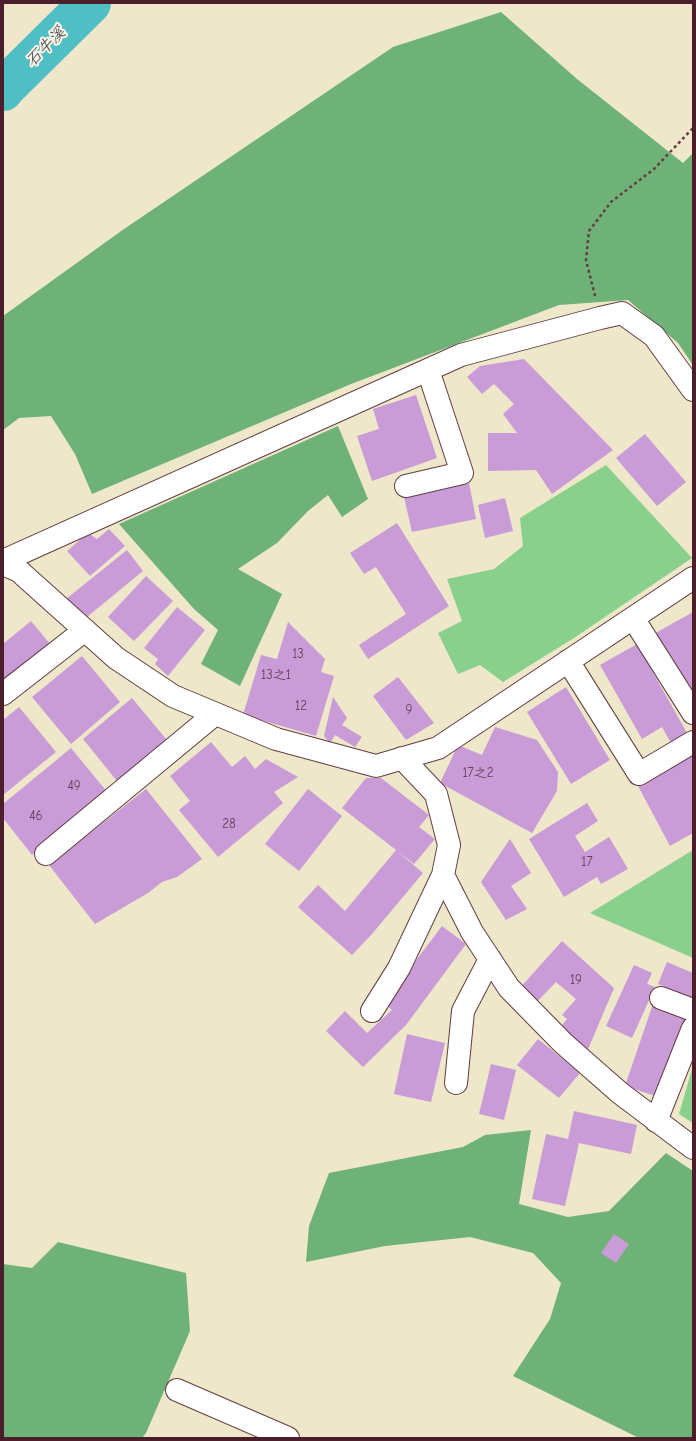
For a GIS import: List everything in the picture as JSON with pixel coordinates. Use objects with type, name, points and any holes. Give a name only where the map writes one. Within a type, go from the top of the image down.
[{"type":"street","points":[[3,561],[461,355],[600,318],[622,313],[654,336],[693,390]]},
{"type":"street","points":[[406,486],[462,473],[428,370]]},
{"type":"street","points":[[3,564],[19,571],[116,658],[173,696],[276,739],[376,766],[438,748],[693,578]]},
{"type":"street","points":[[633,618],[693,713]]},
{"type":"street","points":[[3,694],[85,630]]},
{"type":"street","points":[[568,661],[638,774],[693,742]]},
{"type":"street","points":[[46,854],[215,714]]},
{"type":"street","points":[[372,1010],[399,968],[443,875],[449,845],[436,794],[402,758]]},
{"type":"street","points":[[443,875],[472,932],[509,988],[563,1043],[620,1093],[693,1148]]},
{"type":"street","points":[[456,1083],[463,1012],[490,959]]},
{"type":"street","points":[[661,998],[693,1010]]},
{"type":"street","points":[[656,1121],[693,1028]]},
{"type":"street","points":[[177,1390],[288,1438]]},
{"type":"path","points":[[600,318],[586,260],[589,231],[611,202],[654,169],[693,128]]},
{"type":"green space","points":[[501,12],[577,79],[683,163],[693,153],[693,365],[678,343],[628,300],[559,305],[351,384],[92,494],[75,454],[51,416],[19,418],[3,430],[3,316],[124,229],[393,47]]},
{"type":"green space","points":[[338,426],[368,499],[342,517],[328,495],[308,511],[277,543],[238,569],[282,594],[240,686],[201,664],[218,630],[194,609],[119,524]]},
{"type":"green space","points":[[606,465],[692,558],[574,638],[503,682],[480,665],[458,674],[438,633],[462,621],[447,579],[494,569],[523,546],[520,518]]},
{"type":"green space","points":[[693,850],[693,958],[590,913]]},
{"type":"green space","points":[[693,1066],[693,1123],[679,1114]]},
{"type":"green space","points":[[531,1130],[519,1204],[568,1217],[609,1211],[666,1153],[693,1171],[693,1438],[639,1438],[513,1376],[550,1319],[561,1283],[533,1253],[470,1237],[385,1246],[306,1262],[309,1226],[329,1173],[463,1147],[485,1135]]},
{"type":"green space","points":[[58,1242],[186,1273],[190,1331],[146,1433],[142,1438],[3,1438],[3,1264],[32,1268]]},
{"type":"building","points":[[524,359],[613,450],[552,494],[536,470],[488,471],[488,433],[517,433],[503,414],[514,404],[494,384],[482,394],[467,377],[480,366]]},
{"type":"building","points":[[416,395],[437,458],[372,481],[357,436],[379,429],[373,409]]},
{"type":"building","points":[[645,434],[686,482],[657,506],[616,458]]},
{"type":"building","points":[[469,483],[476,519],[412,532],[404,497]]},
{"type":"building","points":[[505,498],[513,531],[485,538],[478,505]]},
{"type":"building","points":[[397,523],[449,606],[368,659],[359,645],[406,614],[376,567],[364,574],[350,553]]},
{"type":"building","points":[[109,529],[125,546],[90,576],[67,551],[88,533],[97,539]]},
{"type":"building","points":[[127,550],[143,571],[87,617],[66,599]]},
{"type":"building","points":[[146,576],[173,601],[134,641],[108,617]]},
{"type":"building","points":[[177,607],[205,630],[168,676],[155,664],[158,659],[144,648]]},
{"type":"building","points":[[693,612],[693,703],[652,635]]},
{"type":"building","points":[[31,621],[50,644],[3,683],[3,644]]},
{"type":"building","points":[[288,622],[325,659],[321,672],[334,676],[316,736],[243,715],[261,655],[277,659]]},
{"type":"building","points":[[637,644],[687,733],[671,743],[662,727],[642,739],[600,665]]},
{"type":"building","points":[[82,656],[120,702],[71,744],[32,697]]},
{"type":"building","points":[[398,677],[434,723],[406,740],[373,696]]},
{"type":"building","points":[[566,687],[610,760],[571,784],[527,712]]},
{"type":"building","points":[[333,697],[347,718],[342,725],[362,737],[355,747],[335,735],[330,743],[324,736]]},
{"type":"building","points":[[132,698],[171,745],[121,786],[83,739]]},
{"type":"building","points":[[19,707],[56,752],[3,795],[3,720]]},
{"type":"building","points":[[495,727],[537,740],[558,772],[557,791],[532,833],[440,783],[458,745],[482,755]]},
{"type":"building","points":[[211,742],[232,767],[245,756],[255,769],[266,759],[298,777],[274,792],[283,803],[218,857],[179,810],[190,801],[170,776]]},
{"type":"building","points":[[71,748],[108,793],[32,855],[3,818],[3,804]]},
{"type":"building","points":[[693,753],[693,833],[670,846],[637,784]]},
{"type":"building","points":[[366,778],[381,778],[429,815],[419,827],[435,839],[414,864],[342,808]]},
{"type":"building","points":[[146,789],[202,859],[177,877],[162,882],[148,893],[95,924],[49,865]]},
{"type":"building","points":[[308,789],[342,816],[299,871],[265,844]]},
{"type":"building","points":[[587,803],[598,821],[575,836],[585,852],[609,837],[628,869],[601,884],[597,877],[564,897],[529,839]]},
{"type":"building","points":[[510,839],[531,873],[511,886],[527,909],[506,920],[481,882]]},
{"type":"building","points":[[396,850],[423,873],[372,934],[352,955],[298,907],[318,885],[345,911]]},
{"type":"building","points":[[442,926],[466,944],[406,1025],[363,1067],[326,1031],[345,1011],[367,1033],[392,1010],[384,1003]]},
{"type":"building","points":[[562,941],[614,988],[586,1054],[559,1029],[567,1019],[562,1015],[576,999],[556,982],[535,1004],[519,989]]},
{"type":"building","points":[[667,962],[693,973],[693,999],[658,984]]},
{"type":"building","points":[[634,965],[652,973],[647,984],[655,987],[632,1038],[606,1026]]},
{"type":"building","points":[[653,1004],[686,1016],[658,1097],[625,1086]]},
{"type":"building","points":[[407,1034],[445,1043],[431,1102],[394,1094]]},
{"type":"building","points":[[538,1039],[580,1073],[559,1098],[517,1065]]},
{"type":"building","points":[[491,1064],[516,1070],[504,1120],[479,1114]]},
{"type":"building","points":[[574,1111],[637,1125],[631,1154],[579,1143],[565,1206],[532,1199],[546,1134],[568,1139]]},
{"type":"building","points":[[614,1234],[629,1244],[616,1263],[601,1253]]},
{"type":"waterway","name":"石牛溪","points":[[3,90],[90,3]]}]
